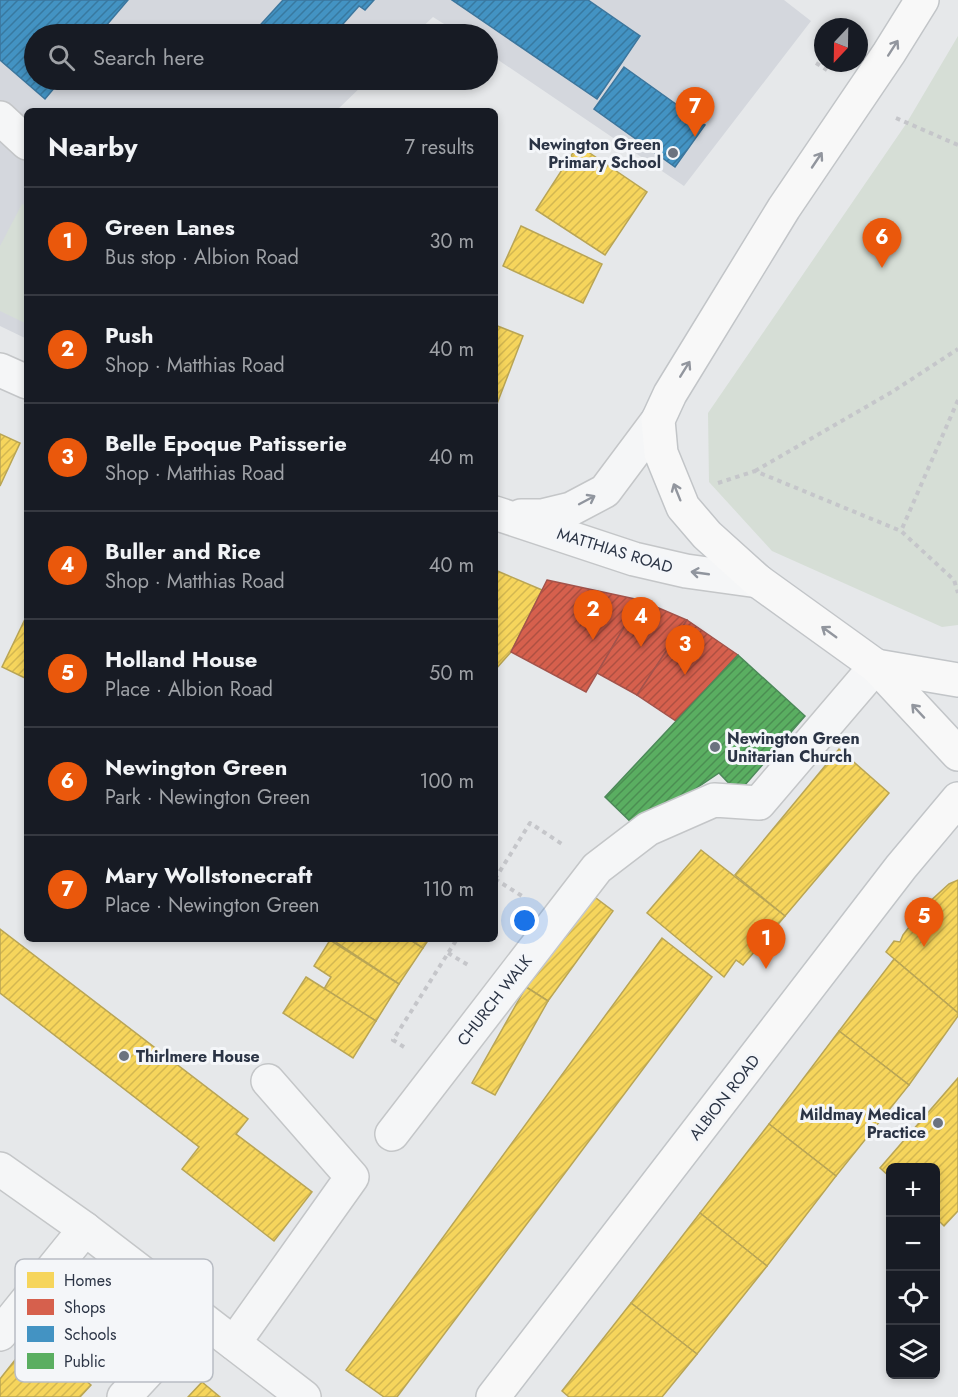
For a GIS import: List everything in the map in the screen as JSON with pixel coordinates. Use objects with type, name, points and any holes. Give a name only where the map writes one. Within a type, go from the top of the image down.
[{"type":"main road","points":[[922,0],[889,53],[784,208],[669,394],[658,420],[661,453],[683,507],[707,534],[758,581],[876,666],[958,754]]},
{"type":"main road","points":[[876,666],[958,680]]},
{"type":"main road","name":"ALBION ROAD","points":[[493,1397],[901,867],[958,799]]},
{"type":"street","points":[[0,118],[24,140]]},
{"type":"street","points":[[0,370],[24,381]]},
{"type":"street","name":"MATTHIAS ROAD","points":[[503,515],[542,516],[571,509],[605,491],[658,420]]},
{"type":"street","name":"MATTHIAS ROAD","points":[[503,515],[634,559],[686,571],[758,581]]},
{"type":"street","name":"CHURCH WALK","points":[[392,1134],[597,868],[648,829],[714,800],[759,803],[876,666]]},
{"type":"street","points":[[234,1343],[352,1177],[268,1081]]},
{"type":"street","points":[[0,1169],[124,1259]]},
{"type":"street","points":[[61,1259],[85,1229]]},
{"type":"street","points":[[0,1334],[15,1315]]},
{"type":"street","points":[[213,1328],[304,1397]]},
{"type":"street","points":[[124,1397],[138,1382]]},
{"type":"path","points":[[906,123],[958,145]]},
{"type":"path","points":[[712,485],[755,471],[892,392],[958,349]]},
{"type":"path","points":[[901,531],[958,400]]},
{"type":"path","points":[[755,471],[901,531],[954,580],[958,593]]},
{"type":"path","points":[[498,874],[530,823],[597,868]]},
{"type":"path","points":[[440,1071],[393,1040],[455,942]]},
{"type":"shaded area","name":"Newington Green Primary School","points":[[0,0],[784,0],[811,21],[684,186],[498,60],[498,24],[444,24],[433,17],[426,24],[24,24],[24,90],[358,90],[339,108],[24,108],[24,338],[0,326]]},
{"type":"shaded area","points":[[958,36],[958,625],[942,627],[772,551],[709,482],[708,413],[906,124]]},
{"type":"shaded area","points":[[22,204],[24,205],[24,323],[0,311],[0,246]]},
{"type":"building: Homes","points":[[578,145],[647,192],[605,255],[536,210]]},
{"type":"building: Homes","points":[[521,226],[602,264],[583,303],[503,266]]},
{"type":"building: Homes","points":[[498,326],[523,336],[498,401]]},
{"type":"building: Homes","points":[[0,434],[20,443],[0,486]]},
{"type":"building: Homes","points":[[498,571],[542,590],[511,652],[498,667]]},
{"type":"building: Homes","points":[[24,621],[24,678],[2,667]]},
{"type":"building: Homes","points":[[839,749],[889,793],[785,916],[735,875]]},
{"type":"building: Homes","points":[[701,850],[785,916],[743,965],[736,960],[724,977],[647,913]]},
{"type":"building: Homes","points":[[958,880],[958,1013],[886,952],[894,941],[900,942],[927,904],[949,884]]},
{"type":"building: Homes","points":[[592,895],[613,911],[548,1001],[526,987]]},
{"type":"building: Homes","name":"Thirlmere House","points":[[0,929],[248,1119],[236,1134],[312,1192],[274,1241],[182,1169],[199,1147],[0,993]]},
{"type":"building: Homes","points":[[662,938],[712,977],[397,1397],[384,1397],[346,1370]]},
{"type":"building: Homes","points":[[329,942],[333,942],[399,984],[376,1021],[324,989],[331,977],[314,966]]},
{"type":"building: Homes","points":[[336,942],[414,942],[423,948],[399,984]]},
{"type":"building: Homes","points":[[414,942],[427,942],[423,948]]},
{"type":"building: Homes","points":[[894,959],[958,1013],[909,1085],[839,1031]]},
{"type":"building: Homes","points":[[306,977],[376,1021],[353,1058],[283,1013]]},
{"type":"building: Homes","points":[[526,987],[548,1001],[495,1095],[472,1083]]},
{"type":"building: Homes","points":[[839,1031],[909,1085],[836,1176],[769,1124]]},
{"type":"building: Homes","name":"Mildmay Medical Practice","points":[[958,1078],[958,1211],[944,1226],[940,1222],[940,1163],[886,1163],[886,1173],[880,1168]]},
{"type":"building: Homes","points":[[769,1124],[836,1176],[767,1266],[700,1213]]},
{"type":"building: Homes","points":[[700,1213],[767,1266],[697,1354],[631,1303]]},
{"type":"building: Homes","points":[[631,1303],[697,1354],[662,1397],[569,1397],[562,1391]]},
{"type":"building: Homes","points":[[15,1360],[15,1382],[88,1382],[91,1385],[80,1397],[0,1397],[0,1379]]},
{"type":"building: Homes","points":[[202,1382],[220,1397],[188,1397]]},
{"type":"building: Shops","points":[[547,580],[640,600],[586,692],[511,652]]},
{"type":"building: Shops","points":[[640,600],[687,620],[637,695],[597,673]]},
{"type":"building: Shops","points":[[687,620],[738,655],[676,721],[637,695]]},
{"type":"building: Schools","points":[[0,0],[128,0],[108,24],[24,24],[24,81],[0,60]]},
{"type":"building: Schools","points":[[283,0],[374,0],[365,10],[359,6],[343,24],[261,24]]},
{"type":"building: Schools","points":[[452,0],[588,0],[640,36],[597,99],[498,31],[498,24],[487,24]]},
{"type":"building: Schools","points":[[624,67],[705,125],[675,167],[594,109]]},
{"type":"building: Schools","points":[[35,90],[53,90],[45,99]]},
{"type":"building: Public","name":"Newington Green Unitarian Church","points":[[738,655],[805,716],[738,793],[719,773],[637,828],[605,797]]},
{"type":"place","name":"Mary Wollstonecraft","points":[[695,137]]},
{"type":"place","name":"Newington Green Primary School","points":[[673,153]]},
{"type":"place","name":"Newington Green","points":[[882,268]]},
{"type":"place","name":"Push","points":[[593,640]]},
{"type":"place","name":"Buller and Rice","points":[[641,647]]},
{"type":"place","name":"Belle Epoque Patisserie","points":[[685,675]]},
{"type":"place","name":"Newington Green Unitarian Church","points":[[715,747]]},
{"type":"place","name":"Holland House","points":[[924,947]]},
{"type":"place","name":"Green Lanes","points":[[766,969]]},
{"type":"place","name":"Thirlmere House","points":[[124,1056]]},
{"type":"place","name":"Mildmay Medical Practice","points":[[938,1123]]}]
